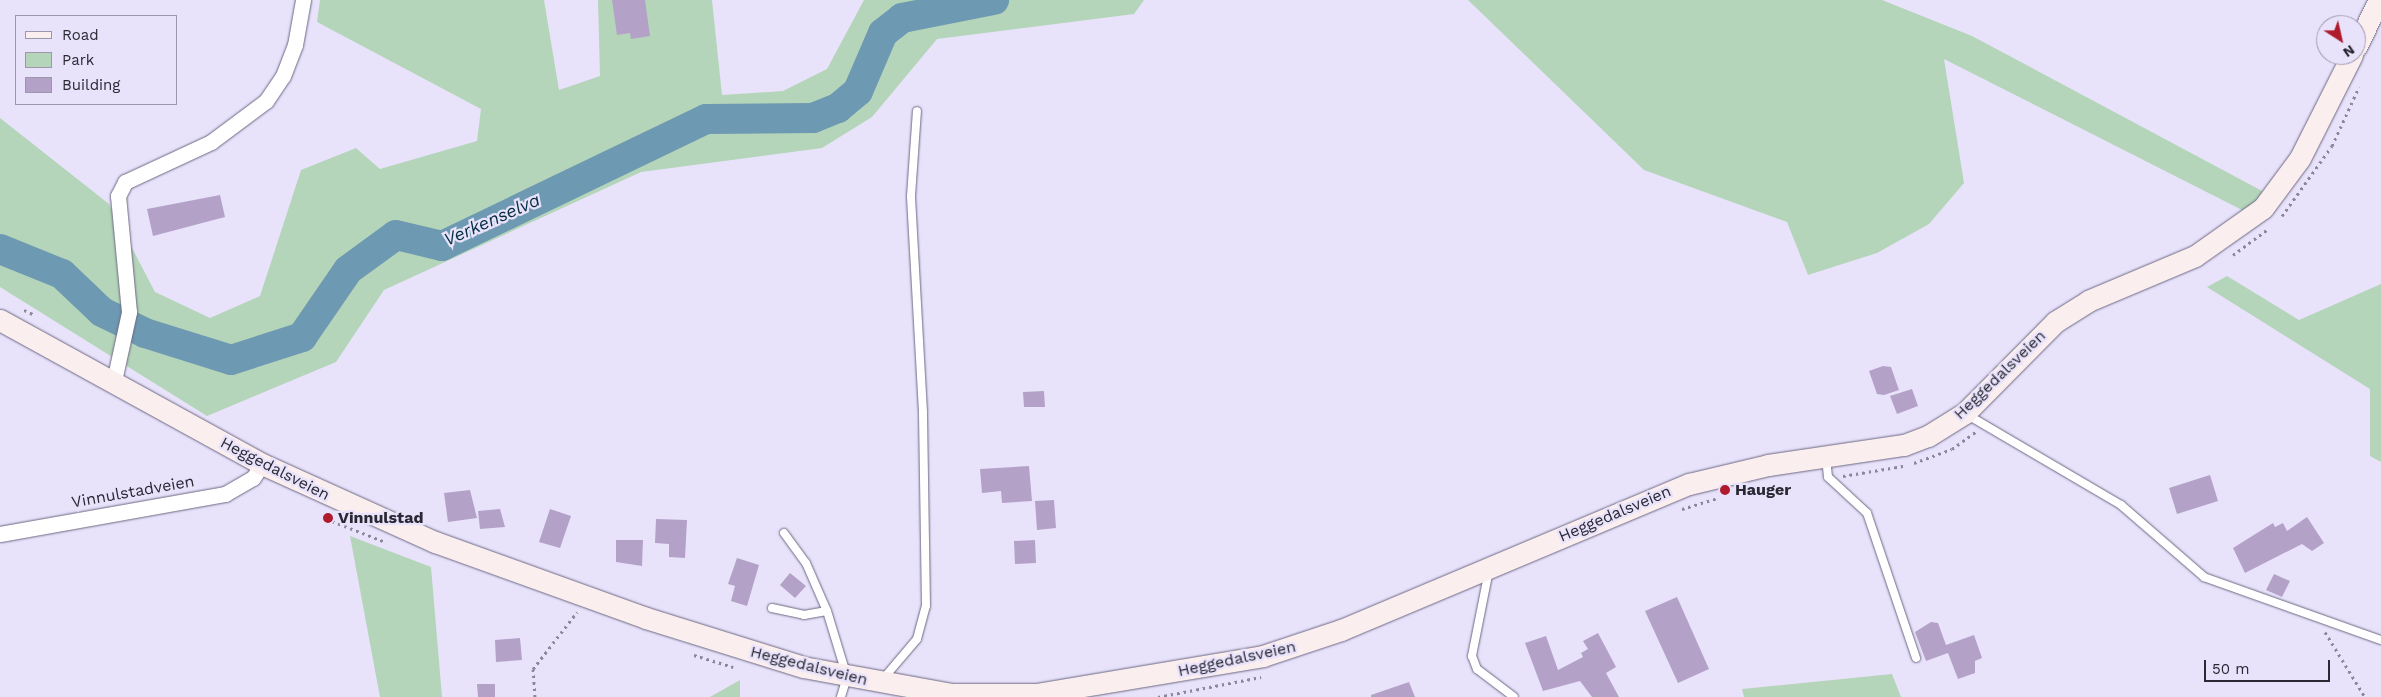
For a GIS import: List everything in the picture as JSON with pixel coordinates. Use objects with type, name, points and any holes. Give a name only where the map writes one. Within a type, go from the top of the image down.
[{"type":"main road","points":[[2366,27],[2379,0]]},
{"type":"main road","name":"Heggedalsveien","points":[[0,320],[262,464],[396,527],[844,687],[882,684],[951,694],[997,695],[1193,670],[1305,644],[1689,484],[1826,456],[1904,445],[1964,413],[2055,322],[2088,301],[2196,256],[2263,208],[2300,158],[2347,65]]},
{"type":"street","points":[[114,381],[125,340],[129,312],[117,212],[125,182],[211,142],[266,101],[283,76],[295,45],[303,0]]},
{"type":"street","name":"Vinnulstadveien","points":[[0,534],[225,494],[253,478],[262,464]]},
{"type":"lane","points":[[882,684],[917,639],[926,606],[923,412],[911,204],[917,111]]},
{"type":"lane","points":[[1964,413],[1982,426],[2122,505],[2204,577],[2316,619],[2381,640]]},
{"type":"lane","points":[[1826,456],[1828,477],[1866,513],[1916,658]]},
{"type":"lane","points":[[784,533],[806,563],[827,611],[844,687]]},
{"type":"lane","points":[[1490,568],[1472,656],[1477,669],[1514,697]]},
{"type":"lane","points":[[772,608],[804,615],[827,611]]},
{"type":"path","points":[[1828,477],[1873,473],[1922,461],[1952,450],[1982,426]]},
{"type":"path","points":[[1674,511],[1721,497]]},
{"type":"path","points":[[535,697],[533,669],[577,613],[582,595]]},
{"type":"path","points":[[2316,619],[2365,697]]},
{"type":"path","points":[[1158,697],[1270,674]]},
{"type":"green space","points":[[320,0],[544,0],[559,90],[600,76],[598,0],[712,0],[722,95],[783,91],[827,69],[864,0],[1144,0],[1134,14],[937,39],[872,117],[822,148],[641,172],[384,290],[336,362],[207,416],[0,287],[0,118],[109,204],[155,292],[210,318],[260,296],[301,170],[356,148],[380,169],[477,141],[481,109],[317,22]]},
{"type":"green space","points":[[1468,0],[1882,0],[1972,36],[2264,192],[2246,212],[1944,59],[1964,183],[1929,224],[1877,253],[1808,275],[1787,222],[1644,170]]},
{"type":"green space","points":[[2227,276],[2299,320],[2381,284],[2381,462],[2370,456],[2370,389],[2207,287]]},
{"type":"green space","points":[[350,536],[431,567],[442,697],[380,697]]},
{"type":"green space","points":[[1892,674],[1901,697],[1744,697],[1742,689]]},
{"type":"green space","points":[[740,680],[740,697],[710,697]]},
{"type":"building","points":[[612,0],[645,0],[650,36],[631,39],[630,33],[617,35]]},
{"type":"building","points":[[220,195],[225,217],[153,236],[147,209]]},
{"type":"building","points":[[1883,366],[1891,367],[1899,390],[1884,395],[1877,394],[1869,371]]},
{"type":"building","points":[[1912,389],[1918,406],[1897,414],[1890,396]]},
{"type":"building","points":[[1044,391],[1045,407],[1024,407],[1023,392]]},
{"type":"building","points":[[1029,466],[1032,501],[1002,503],[1001,491],[982,493],[980,469]]},
{"type":"building","points":[[2210,475],[2218,501],[2177,514],[2169,488]]},
{"type":"building","points":[[470,490],[477,518],[448,522],[444,493]]},
{"type":"building","points":[[1054,500],[1056,528],[1037,530],[1035,501]]},
{"type":"building","points":[[500,509],[505,527],[480,529],[478,511]]},
{"type":"building","points":[[550,509],[571,516],[560,548],[539,542]]},
{"type":"building","points":[[2307,517],[2324,543],[2312,551],[2302,544],[2245,573],[2233,548],[2273,523],[2275,527],[2283,523],[2287,531]]},
{"type":"building","points":[[656,519],[687,520],[685,558],[669,557],[669,544],[655,543]]},
{"type":"building","points":[[616,540],[643,540],[642,566],[616,562]]},
{"type":"building","points":[[1035,540],[1036,563],[1015,564],[1014,541]]},
{"type":"building","points":[[737,558],[759,565],[747,606],[731,601],[735,586],[728,584]]},
{"type":"building","points":[[790,573],[806,586],[795,598],[780,585]]},
{"type":"building","points":[[2274,574],[2290,581],[2282,597],[2266,590]]},
{"type":"building","points":[[1677,597],[1709,669],[1678,683],[1645,611]]},
{"type":"building","points":[[1931,622],[1938,623],[1946,645],[1974,635],[1982,658],[1975,661],[1975,673],[1958,679],[1948,653],[1926,661],[1915,632]]},
{"type":"building","points":[[1598,633],[1616,667],[1606,673],[1619,697],[1592,697],[1580,681],[1543,691],[1525,643],[1546,636],[1558,670],[1583,657],[1581,653],[1588,649],[1583,641]]},
{"type":"building","points":[[520,638],[522,660],[496,662],[495,640]]},
{"type":"building","points":[[1409,682],[1415,697],[1371,697],[1371,695]]},
{"type":"building","points":[[477,684],[495,684],[495,697],[478,697]]},
{"type":"waterway","name":"Verkenselva","points":[[0,249],[62,274],[102,312],[145,333],[231,360],[302,337],[348,270],[396,235],[442,246],[706,119],[813,118],[838,108],[858,91],[883,33],[902,18],[994,0]]},
{"type":"place","name":"Hauger","points":[[1725,490]]},
{"type":"place","name":"Vinnulstad","points":[[328,518]]}]
